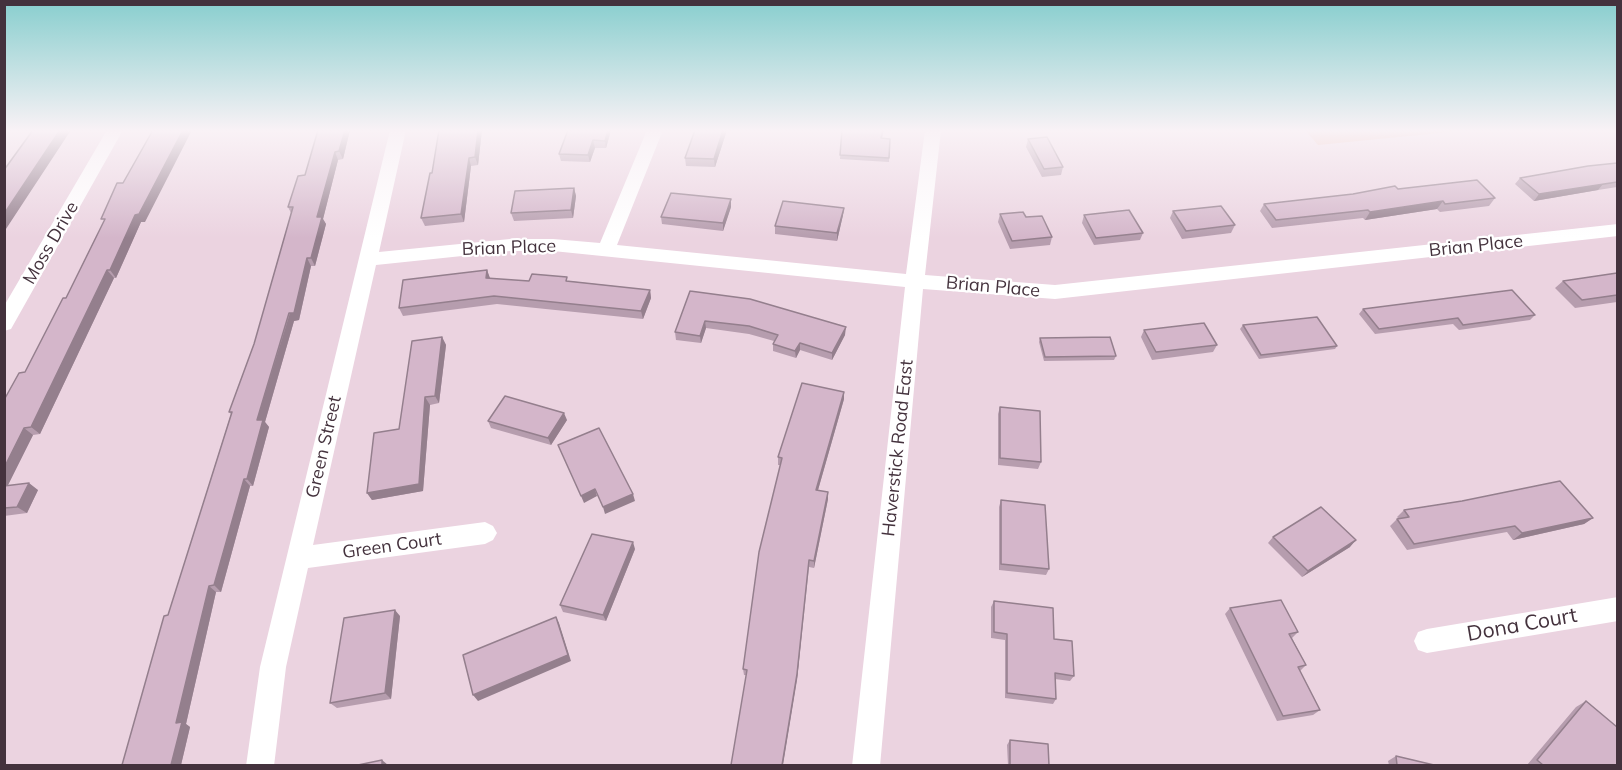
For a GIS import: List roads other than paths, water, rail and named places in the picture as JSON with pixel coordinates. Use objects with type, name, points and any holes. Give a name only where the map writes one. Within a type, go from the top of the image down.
[{"type":"street","name":"Moss Drive","points":[[4,324],[95,166]]},
{"type":"street","name":"Green Street","points":[[260,765],[273,667],[390,166]]},
{"type":"street","points":[[606,250],[640,166]]},
{"type":"street","name":"Haverstick Road East","points":[[866,765],[929,166]]},
{"type":"street","name":"Brian Place","points":[[368,260],[510,245],[553,245],[1005,290],[1055,292],[1617,230]]},
{"type":"street","name":"Green Court","points":[[298,558],[485,533]]},
{"type":"street","name":"Dona Court","points":[[1427,641],[1617,609]]}]
